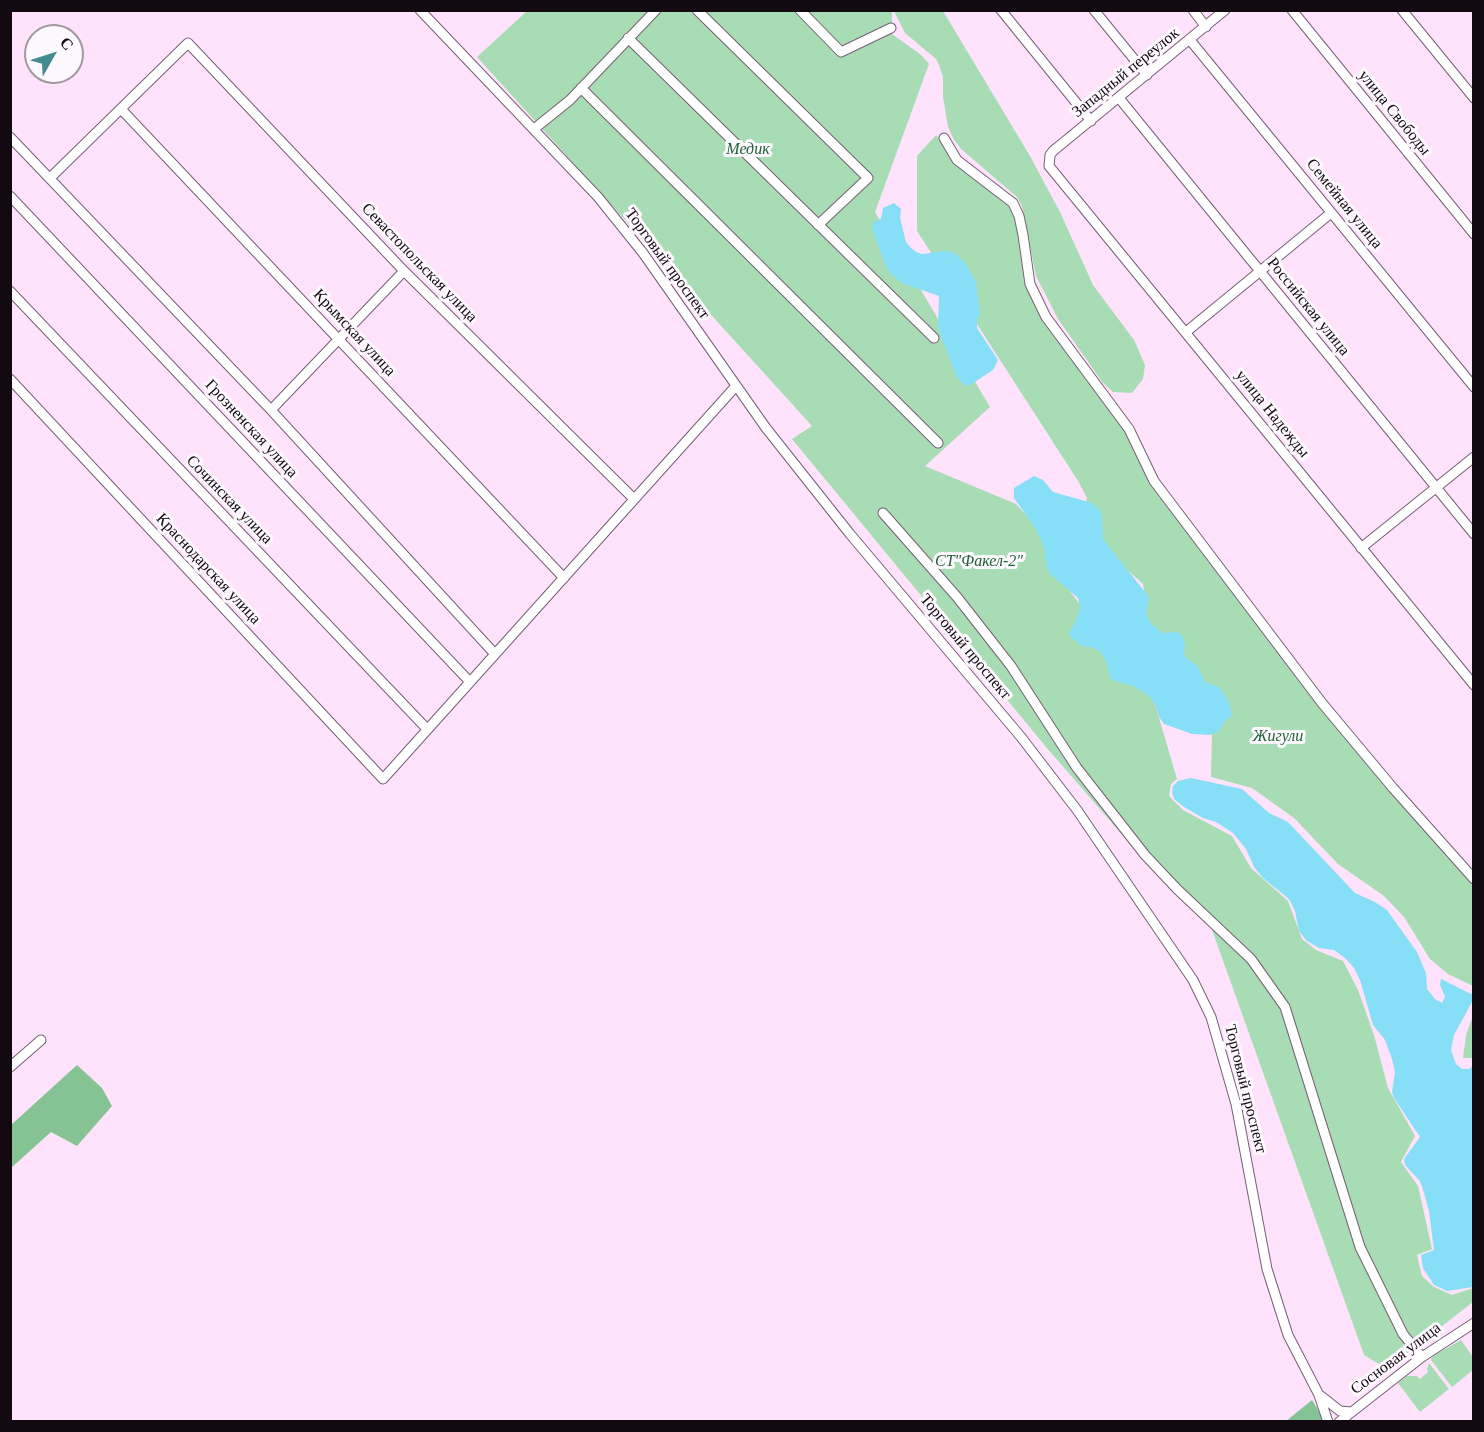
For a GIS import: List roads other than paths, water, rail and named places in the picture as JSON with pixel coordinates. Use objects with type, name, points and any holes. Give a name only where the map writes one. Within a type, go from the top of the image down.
[{"type":"street","name":"Торговый проспект","points":[[420,10],[598,197],[643,253],[766,428],[844,526],[1021,737],[1077,810],[1193,980],[1211,1017],[1236,1104],[1267,1269],[1288,1335],[1319,1395],[1328,1422]]},
{"type":"street","points":[[534,129],[553,115],[581,88],[656,10]]},
{"type":"street","points":[[697,10],[868,178],[818,225]]},
{"type":"street","points":[[800,10],[841,52],[891,28]]},
{"type":"street","points":[[1001,10],[1091,121]]},
{"type":"street","points":[[1094,10],[1147,75]]},
{"type":"street","points":[[1193,10],[1206,27]]},
{"type":"street","name":"Западный переулок","points":[[1049,161],[1053,151],[1226,10]]},
{"type":"street","name":"улица Свободы","points":[[1292,10],[1473,234]]},
{"type":"street","points":[[1402,10],[1473,98]]},
{"type":"street","points":[[627,38],[934,338]]},
{"type":"street","name":"Семейная улица","points":[[1190,40],[1473,387]]},
{"type":"street","name":"Севастопольская улица","points":[[121,109],[188,43],[404,271],[634,500]]},
{"type":"street","points":[[581,88],[938,443]]},
{"type":"street","name":"Российская улица","points":[[1119,98],[1473,534]]},
{"type":"street","points":[[50,178],[121,109]]},
{"type":"street","name":"Крымская улица","points":[[121,109],[564,578]]},
{"type":"street","points":[[10,137],[271,410],[494,653]]},
{"type":"street","points":[[944,138],[957,160],[1013,203],[1023,234],[1030,284],[1046,317],[1129,429],[1154,481],[1322,703],[1473,879]]},
{"type":"street","name":"улица Надежды","points":[[1049,161],[1052,171],[1473,685]]},
{"type":"street","name":"Грозненская улица","points":[[10,196],[470,682]]},
{"type":"street","points":[[1186,332],[1331,213]]},
{"type":"street","points":[[271,410],[404,271]]},
{"type":"street","name":"Сочинская улица","points":[[10,291],[427,729]]},
{"type":"street","name":"Краснодарская улица","points":[[10,379],[383,779],[427,729]]},
{"type":"street","points":[[427,729],[736,386]]},
{"type":"street","points":[[1361,548],[1473,457]]},
{"type":"street","points":[[883,513],[957,597],[1011,666],[1077,768],[1145,855],[1176,889],[1251,959],[1285,1007],[1360,1247],[1403,1335],[1422,1357]]},
{"type":"street","points":[[10,1067],[41,1040]]},
{"type":"street","name":"Сосновая улица","points":[[1339,1422],[1422,1357],[1473,1323]]},
{"type":"street","points":[[1319,1395],[1340,1411],[1351,1412]]},
{"type":"water","points":[[894,203],[901,209],[900,218],[906,242],[910,247],[922,254],[947,251],[956,254],[966,264],[976,282],[980,315],[977,319],[977,328],[998,360],[993,370],[970,385],[965,386],[956,376],[938,328],[939,296],[902,283],[886,267],[872,228],[873,222],[881,219],[883,208]]},
{"type":"water","points":[[1034,476],[1043,480],[1053,492],[1092,503],[1100,510],[1103,539],[1149,597],[1146,614],[1151,624],[1163,633],[1177,632],[1182,635],[1185,645],[1184,656],[1198,667],[1205,682],[1219,687],[1225,695],[1232,715],[1219,731],[1210,735],[1192,734],[1164,724],[1149,696],[1133,686],[1110,678],[1101,652],[1092,647],[1082,646],[1071,637],[1069,633],[1080,607],[1078,598],[1049,573],[1045,550],[1036,529],[1014,498],[1014,488]]},
{"type":"water","points":[[1191,778],[1242,789],[1269,813],[1288,822],[1355,893],[1387,910],[1417,952],[1426,973],[1427,989],[1435,999],[1442,1003],[1445,997],[1440,985],[1441,979],[1473,995],[1472,1002],[1454,1035],[1451,1050],[1456,1064],[1462,1069],[1469,1069],[1473,1066],[1473,1287],[1447,1291],[1434,1285],[1423,1268],[1421,1255],[1434,1250],[1429,1211],[1422,1186],[1405,1165],[1404,1159],[1420,1137],[1394,1098],[1392,1092],[1395,1072],[1392,1059],[1385,1040],[1373,1025],[1360,980],[1354,968],[1334,950],[1319,948],[1307,941],[1299,931],[1295,911],[1289,899],[1263,878],[1254,867],[1246,849],[1233,833],[1216,822],[1203,818],[1174,799],[1173,786],[1178,781]]},
{"type":"park label","name":"Медик","points":[[748,150]]},
{"type":"park label","name":"СТ\"Факел-2\"","points":[[979,562]]},
{"type":"park label","name":"Жигули","points":[[1278,737]]}]
